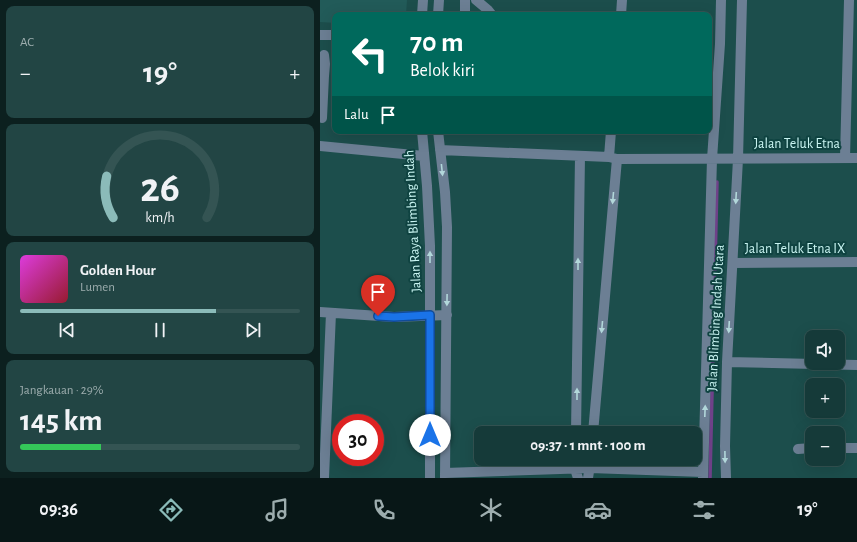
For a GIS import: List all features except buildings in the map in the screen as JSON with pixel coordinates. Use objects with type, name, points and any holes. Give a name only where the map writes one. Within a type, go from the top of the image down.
[{"type":"street","points":[[422,12],[423,0]]},
{"type":"street","points":[[438,12],[439,0]]},
{"type":"street","points":[[465,0],[465,12]]},
{"type":"street","points":[[476,0],[490,12]]},
{"type":"street","points":[[621,12],[622,0]]},
{"type":"street","name":"Jalan Blimbing Indah Utara","points":[[703,475],[712,159],[720,44],[721,0]]},
{"type":"street","name":"Jalan Blimbing Indah Utara","points":[[726,478],[725,446],[727,362],[738,159],[742,0]]},
{"type":"street","points":[[845,158],[849,0]]},
{"type":"street","points":[[320,34],[332,35]]},
{"type":"street","points":[[322,118],[322,76],[325,64],[322,55],[332,56]]},
{"type":"street","name":"Jalan Raya Blimbing Indah","points":[[422,134],[430,246],[430,478]]},
{"type":"street","points":[[438,134],[445,192],[447,227],[445,475],[590,468],[703,475]]},
{"type":"street","points":[[594,426],[613,158],[612,134]]},
{"type":"street","points":[[320,146],[424,156]]},
{"type":"street","name":"Jalan Teluk Etna","points":[[440,150],[613,158],[857,158]]},
{"type":"street","points":[[576,426],[580,156]]},
{"type":"street","name":"Jalan Teluk Etna IX","points":[[733,263],[857,262]]},
{"type":"street","points":[[320,312],[394,317],[447,315]]},
{"type":"street","points":[[324,478],[331,312]]},
{"type":"street","points":[[727,362],[857,365]]},
{"type":"street","points":[[798,449],[805,448]]},
{"type":"street","points":[[845,448],[857,448]]},
{"type":"shaded area","points":[[320,0],[407,0],[406,12],[332,12],[332,23],[320,22]]},
{"type":"waterway","points":[[710,478],[717,182]]},
{"type":"route","points":[[378,316],[394,317],[430,315],[430,435]]}]
